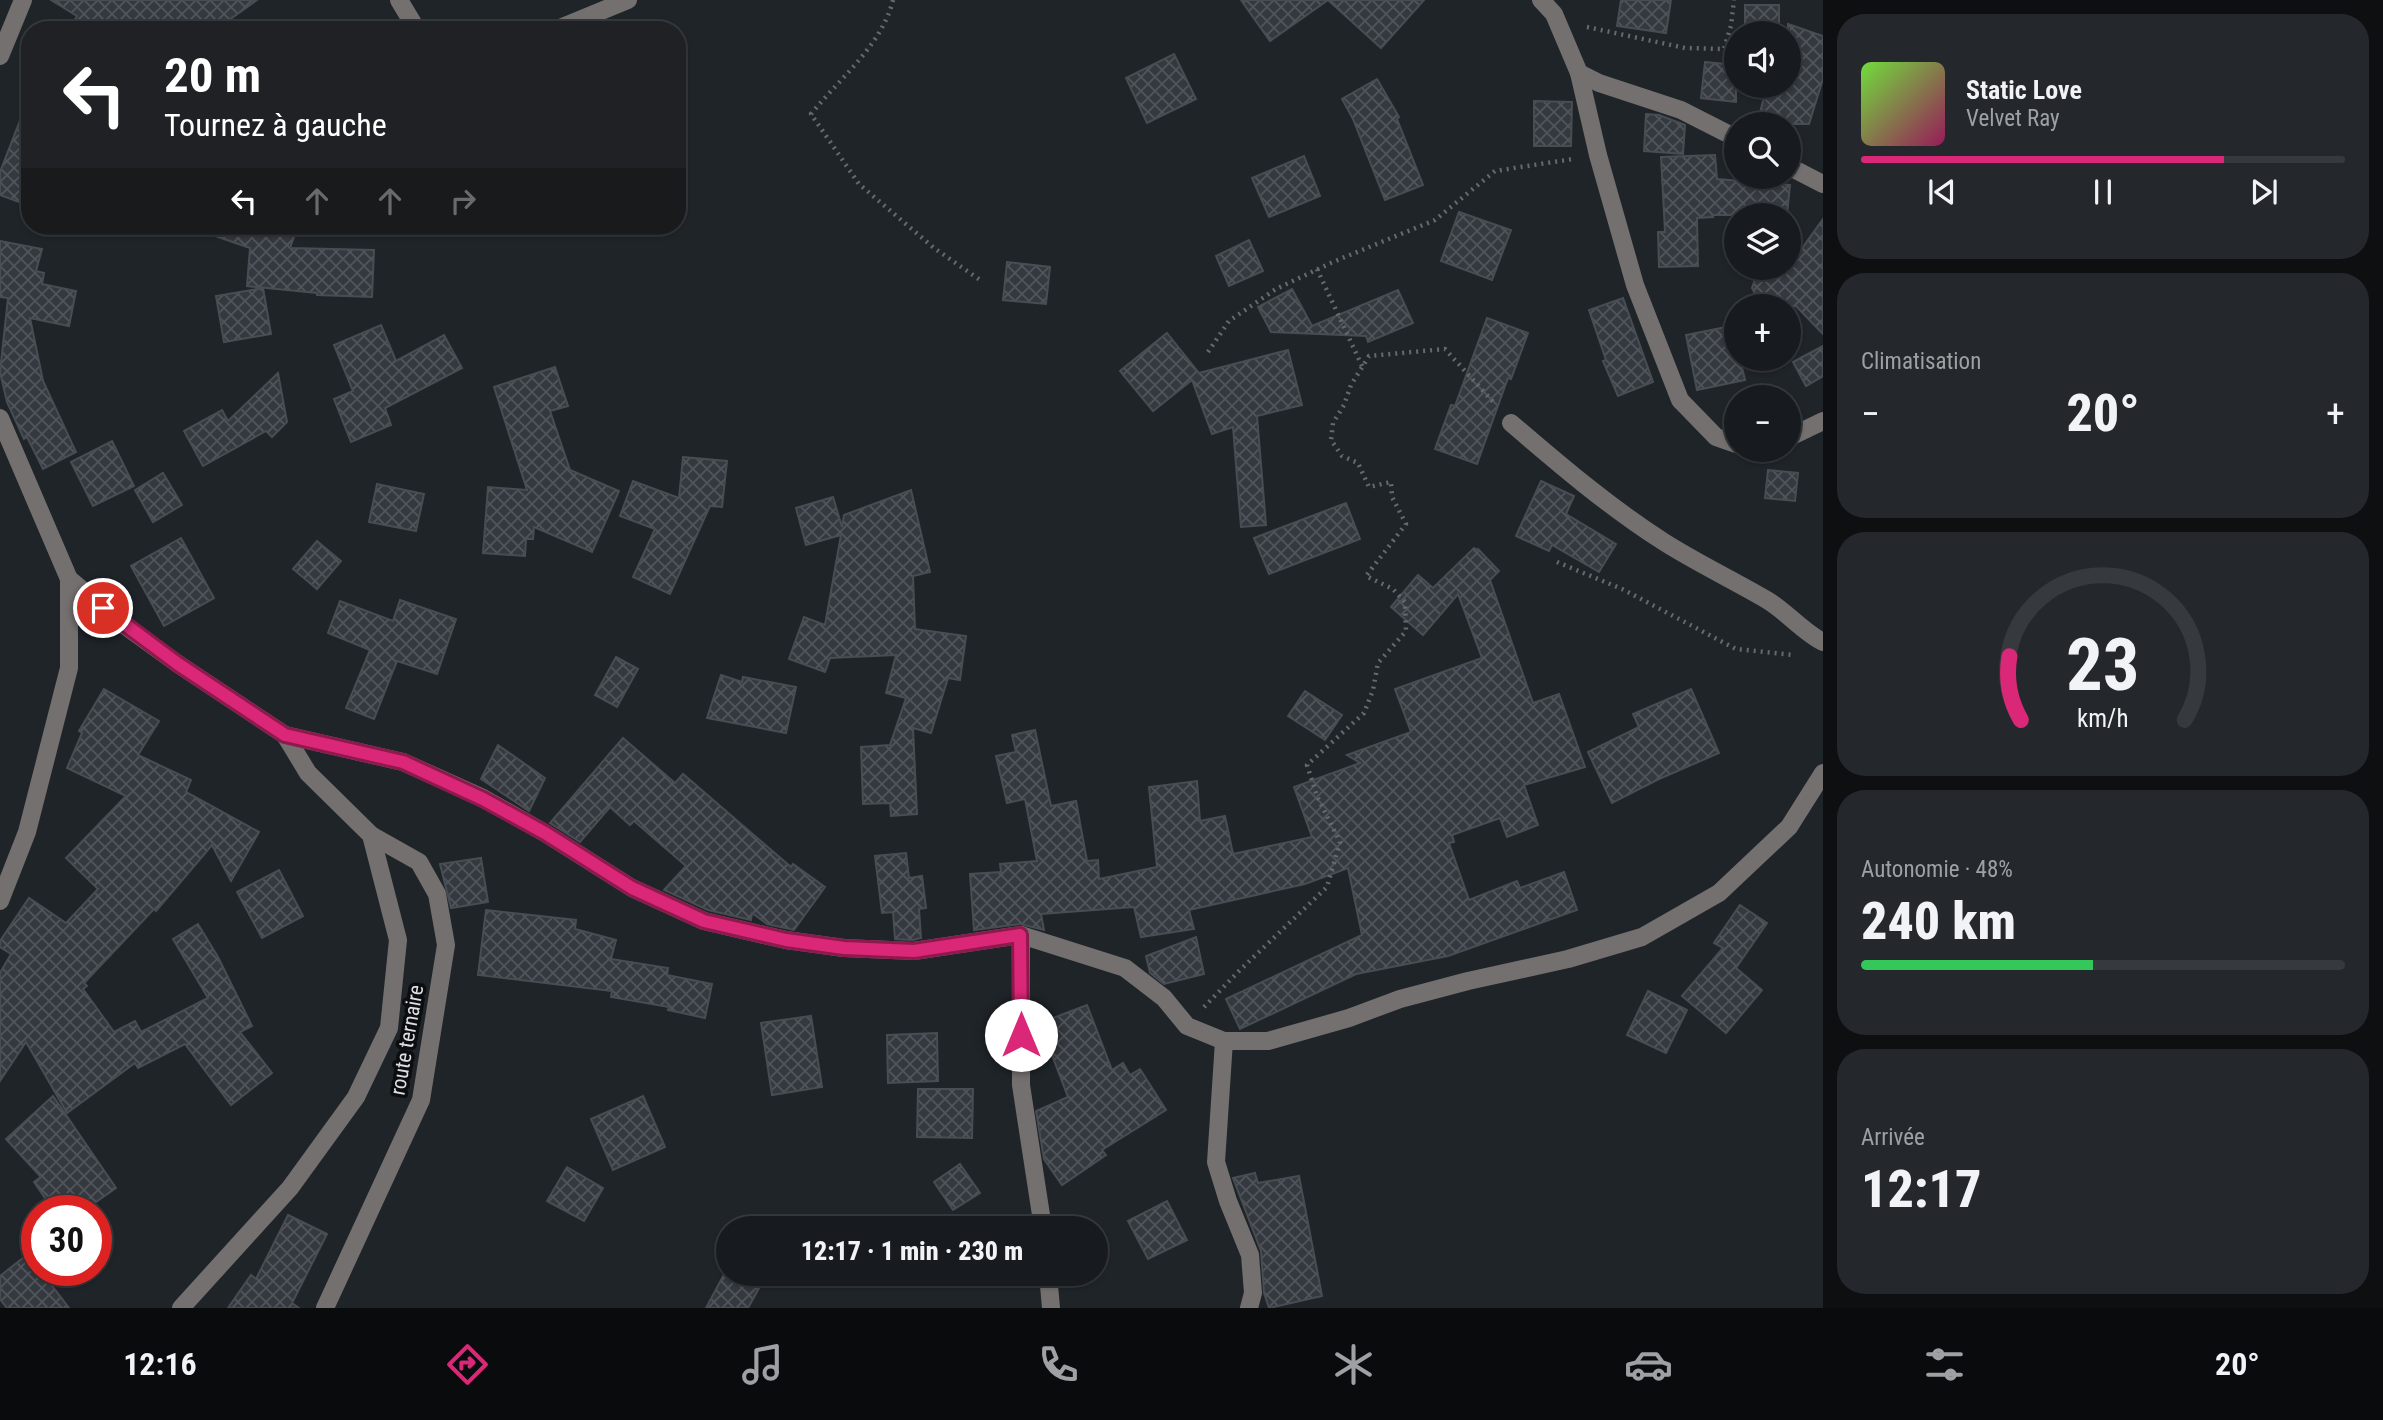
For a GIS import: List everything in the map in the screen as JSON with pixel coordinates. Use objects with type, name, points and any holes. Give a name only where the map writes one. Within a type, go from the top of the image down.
[{"type":"street","points":[[0,56],[23,0]]},
{"type":"street","points":[[399,0],[412,21]]},
{"type":"street","points":[[577,21],[628,0]]},
{"type":"street","points":[[1541,0],[1554,14],[1579,74],[1598,155],[1635,285],[1679,400],[1716,437],[1724,440]]},
{"type":"street","points":[[1579,74],[1681,110],[1724,132]]},
{"type":"street","points":[[1801,173],[1823,184]]},
{"type":"street","points":[[0,418],[5,444],[69,579],[120,622],[178,664],[285,735],[403,762],[483,799],[545,833],[632,888],[704,921],[844,948],[914,951],[1020,935],[1125,968],[1164,998],[1187,1026],[1224,1041],[1268,1041],[1349,1018],[1400,999],[1568,959],[1642,937],[1719,893],[1789,827],[1823,773]]},
{"type":"street","points":[[1801,432],[1823,421]]},
{"type":"street","points":[[1511,422],[1636,524],[1666,544],[1779,607],[1823,642]]},
{"type":"street","points":[[0,901],[27,832],[69,668],[69,579]]},
{"type":"street","name":"route ternaire","points":[[285,735],[308,773],[371,835],[419,862],[437,894],[446,945],[421,1100],[324,1308]]},
{"type":"street","points":[[181,1308],[290,1188],[356,1097],[389,1028],[398,940],[371,835]]},
{"type":"street","points":[[1020,935],[1021,1085],[1041,1216]]},
{"type":"street","points":[[1224,1041],[1216,1162],[1228,1201],[1250,1255],[1253,1293],[1250,1308]]},
{"type":"street","points":[[1049,1286],[1051,1308]]},
{"type":"path","points":[[893,0],[890,16],[869,48],[811,114],[859,184],[934,248],[983,282]]},
{"type":"path","points":[[1554,14],[1588,28],[1685,48],[1724,49],[1731,26],[1734,0]]},
{"type":"path","points":[[1208,352],[1229,321],[1276,289],[1435,220],[1495,171],[1598,155]]},
{"type":"path","points":[[1317,269],[1362,366]]},
{"type":"path","points":[[1187,1026],[1239,971],[1327,887],[1340,842],[1317,796],[1307,765],[1364,713],[1373,690],[1378,663],[1406,631],[1405,602],[1393,589],[1366,576],[1406,524],[1392,497],[1391,482],[1369,487],[1359,463],[1342,456],[1331,440],[1334,423],[1351,385],[1369,356],[1445,349],[1511,422]]},
{"type":"path","points":[[1557,562],[1622,589],[1736,649],[1798,655]]},
{"type":"building","points":[[51,0],[257,0],[228,21],[74,21],[77,16]]},
{"type":"building","points":[[1241,0],[1328,0],[1270,41]]},
{"type":"building","points":[[1328,0],[1424,0],[1381,48]]},
{"type":"building","points":[[1621,0],[1671,0],[1666,33],[1617,26]]},
{"type":"building","points":[[1745,5],[1779,5],[1779,21],[1745,21]]},
{"type":"building","points":[[1801,28],[1823,36],[1823,79],[1809,124],[1801,124],[1801,112],[1760,112],[1764,98],[1801,98]]},
{"type":"building","points":[[1174,54],[1196,99],[1147,123],[1126,78]]},
{"type":"building","points":[[1705,62],[1724,64],[1724,98],[1736,98],[1736,102],[1701,98]]},
{"type":"building","points":[[1377,79],[1399,117],[1397,119],[1423,185],[1385,200],[1353,119],[1342,99]]},
{"type":"building","points":[[1534,101],[1572,102],[1571,146],[1534,146]]},
{"type":"building","points":[[1646,114],[1659,115],[1685,125],[1683,154],[1644,151]]},
{"type":"building","points":[[21,118],[21,203],[0,195],[0,172]]},
{"type":"building","points":[[1715,155],[1717,179],[1724,180],[1724,189],[1790,189],[1788,203],[1724,203],[1724,215],[1697,218],[1698,266],[1659,267],[1658,232],[1665,232],[1661,157]]},
{"type":"building","points":[[1304,156],[1320,196],[1269,217],[1252,178]]},
{"type":"building","points":[[1459,212],[1511,230],[1492,280],[1441,261]]},
{"type":"building","points":[[1823,219],[1823,334],[1801,311],[1801,294],[1755,294],[1752,288],[1755,280],[1801,280],[1801,250]]},
{"type":"building","points":[[212,235],[295,235],[290,248],[374,250],[372,297],[317,295],[247,286],[250,248]]},
{"type":"building","points":[[1249,240],[1263,271],[1229,286],[1216,256]]},
{"type":"building","points":[[0,241],[42,249],[36,271],[44,273],[42,284],[76,291],[69,326],[30,318],[43,381],[76,452],[43,469],[27,437],[24,439],[7,402],[0,372],[8,298],[0,297]]},
{"type":"building","points":[[1007,262],[1050,267],[1046,304],[1003,300]]},
{"type":"building","points":[[263,288],[271,334],[224,342],[216,296]]},
{"type":"building","points":[[1292,289],[1312,326],[1398,290],[1413,323],[1368,342],[1366,336],[1271,332],[1258,307]]},
{"type":"building","points":[[1623,298],[1653,382],[1618,396],[1603,361],[1606,360],[1589,310]]},
{"type":"building","points":[[1487,318],[1528,333],[1511,379],[1508,378],[1477,464],[1435,449],[1451,405],[1455,406]]},
{"type":"building","points":[[381,325],[396,361],[444,335],[462,368],[385,408],[391,425],[351,442],[334,399],[353,391],[334,345]]},
{"type":"building","points":[[1724,327],[1724,371],[1743,371],[1745,380],[1697,390],[1686,335]]},
{"type":"building","points":[[1167,333],[1199,373],[1288,350],[1302,405],[1257,416],[1266,525],[1241,527],[1233,427],[1212,434],[1192,380],[1153,411],[1120,371]]},
{"type":"building","points":[[1823,346],[1823,376],[1806,386],[1798,371],[1801,371],[1801,358]]},
{"type":"building","points":[[555,367],[568,406],[550,411],[570,470],[619,491],[592,552],[534,527],[533,539],[526,539],[525,556],[483,553],[488,487],[527,490],[494,387]]},
{"type":"building","points":[[278,373],[287,422],[272,437],[266,431],[203,466],[184,431],[222,410],[228,421]]},
{"type":"building","points":[[112,441],[134,486],[93,506],[71,462]]},
{"type":"building","points":[[683,457],[727,461],[722,507],[710,506],[670,594],[633,577],[655,529],[620,516],[633,481],[679,498]]},
{"type":"building","points":[[1768,470],[1798,473],[1795,501],[1765,498]]},
{"type":"building","points":[[163,473],[182,505],[153,522],[135,490]]},
{"type":"building","points":[[1541,481],[1574,496],[1566,514],[1616,544],[1599,572],[1552,545],[1549,551],[1516,536]]},
{"type":"building","points":[[377,484],[424,494],[416,531],[369,522]]},
{"type":"building","points":[[911,490],[930,572],[913,576],[915,629],[966,636],[960,680],[948,678],[931,733],[913,728],[917,814],[891,816],[890,803],[863,804],[861,747],[890,745],[906,698],[886,693],[896,655],[830,658],[825,672],[789,659],[804,617],[825,625],[841,535],[806,545],[796,508],[833,497],[842,527],[844,515]]},
{"type":"building","points":[[1346,503],[1360,539],[1269,574],[1254,538]]},
{"type":"building","points":[[181,538],[214,598],[164,626],[131,566]]},
{"type":"building","points":[[317,541],[341,561],[317,589],[293,569]]},
{"type":"building","points":[[1474,548],[1499,571],[1490,580],[1533,703],[1559,694],[1585,767],[1524,785],[1538,825],[1507,837],[1500,818],[1452,835],[1454,842],[1449,843],[1469,900],[1517,881],[1520,888],[1564,872],[1577,910],[1448,956],[1356,974],[1240,1029],[1226,999],[1362,935],[1348,868],[1305,884],[1189,910],[1194,929],[1141,937],[1134,907],[1041,914],[1044,930],[1020,924],[974,930],[970,874],[1001,872],[1000,864],[1037,861],[1025,799],[1007,803],[996,756],[1016,752],[1012,735],[1035,730],[1051,806],[1076,801],[1087,861],[1098,860],[1099,879],[1157,867],[1149,787],[1197,781],[1200,821],[1225,816],[1233,854],[1312,837],[1294,787],[1360,763],[1347,755],[1411,732],[1395,689],[1482,658],[1458,594],[1423,635],[1391,607],[1418,575],[1433,588]]},
{"type":"building","points":[[400,600],[456,619],[437,674],[397,661],[374,719],[346,708],[370,650],[328,633],[340,601],[393,621]]},
{"type":"building","points":[[616,657],[638,669],[617,707],[595,695]]},
{"type":"building","points":[[721,675],[742,682],[743,677],[796,687],[786,733],[707,718]]},
{"type":"building","points":[[104,689],[159,721],[138,755],[191,780],[186,792],[259,832],[231,881],[212,845],[156,911],[154,909],[84,983],[87,986],[83,989],[114,1032],[135,1021],[141,1032],[208,998],[173,939],[198,924],[218,957],[252,1026],[240,1032],[272,1073],[231,1105],[185,1044],[138,1068],[135,1063],[67,1113],[26,1042],[0,1081],[0,973],[11,954],[0,947],[0,941],[29,898],[66,923],[98,889],[66,858],[126,796],[67,768],[82,733],[79,731]]},
{"type":"building","points":[[1691,689],[1719,753],[1612,803],[1588,752],[1639,727],[1633,714]]},
{"type":"building","points":[[1305,691],[1342,715],[1325,740],[1288,716]]},
{"type":"building","points":[[623,738],[675,783],[683,774],[791,867],[793,864],[825,887],[794,930],[767,924],[752,913],[751,920],[708,910],[664,890],[686,866],[634,821],[630,825],[610,807],[580,842],[550,823]]},
{"type":"building","points":[[498,745],[545,778],[529,811],[481,779]]},
{"type":"building","points":[[906,853],[909,878],[922,876],[926,908],[919,909],[921,938],[913,940],[895,939],[893,912],[882,913],[875,856]]},
{"type":"building","points":[[481,858],[488,902],[451,908],[440,864]]},
{"type":"building","points":[[279,870],[303,916],[262,938],[237,892]]},
{"type":"building","points":[[1740,905],[1767,923],[1736,968],[1762,990],[1726,1033],[1682,996],[1723,948],[1714,943]]},
{"type":"building","points":[[486,910],[576,920],[575,929],[616,940],[611,959],[668,968],[667,975],[712,984],[705,1018],[668,1010],[669,1007],[611,997],[612,991],[478,975]]},
{"type":"building","points":[[1196,937],[1204,974],[1164,984],[1150,973],[1146,956]]},
{"type":"building","points":[[1648,991],[1687,1010],[1666,1053],[1627,1035]]},
{"type":"building","points":[[1087,1005],[1112,1070],[1123,1063],[1130,1075],[1140,1069],[1166,1110],[1102,1150],[1106,1155],[1062,1185],[1044,1159],[1036,1111],[1068,1097],[1050,1050],[1032,1056],[1032,1026]]},
{"type":"building","points":[[811,1016],[822,1087],[772,1095],[761,1023]]},
{"type":"building","points":[[937,1033],[938,1081],[888,1083],[887,1035]]},
{"type":"building","points":[[918,1089],[973,1089],[972,1138],[917,1137]]},
{"type":"building","points":[[53,1096],[116,1188],[106,1195],[43,1195],[34,1182],[41,1177],[6,1139]]},
{"type":"building","points":[[643,1096],[665,1147],[613,1170],[591,1119]]},
{"type":"building","points":[[960,1164],[980,1193],[953,1210],[934,1182]]},
{"type":"building","points":[[567,1167],[603,1188],[584,1221],[547,1201]]},
{"type":"building","points":[[1255,1173],[1258,1183],[1299,1176],[1322,1296],[1269,1308],[1264,1293],[1261,1251],[1233,1178]]},
{"type":"building","points":[[1167,1201],[1187,1240],[1148,1259],[1128,1221]]},
{"type":"building","points":[[288,1215],[327,1234],[292,1303],[299,1308],[228,1308],[251,1275],[256,1279]]},
{"type":"building","points":[[21,1260],[21,1286],[52,1286],[69,1308],[7,1308],[0,1299],[0,1276]]},
{"type":"building","points":[[718,1286],[760,1286],[748,1308],[706,1308]]},
{"type":"route","points":[[103,608],[178,664],[285,735],[403,762],[483,799],[545,833],[632,888],[704,921],[786,940],[844,948],[914,951],[1020,935],[1021,1035]]}]
